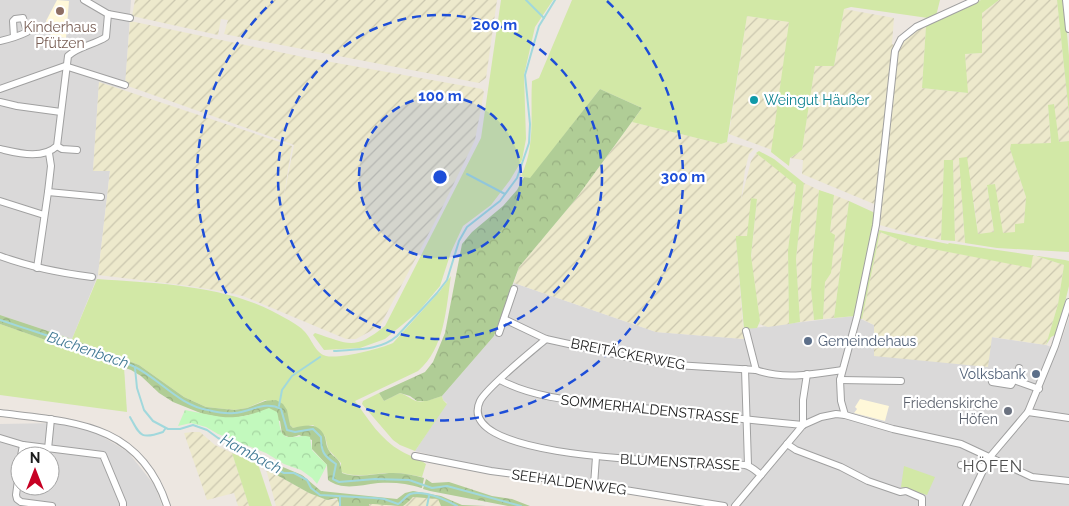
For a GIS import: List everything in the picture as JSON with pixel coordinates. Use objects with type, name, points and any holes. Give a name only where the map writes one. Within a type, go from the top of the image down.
[{"type":"street","points":[[84,0],[108,14],[130,18]]},
{"type":"street","points":[[845,414],[840,401],[840,380],[850,348],[876,225],[895,51],[902,39],[916,28],[975,0]]},
{"type":"street","points":[[1066,0],[1069,29]]},
{"type":"street","points":[[0,149],[28,154],[42,154],[49,153],[56,146],[68,56],[76,50],[106,37],[108,14]]},
{"type":"street","points":[[0,41],[14,37]]},
{"type":"street","points":[[0,89],[66,66],[125,85]]},
{"type":"street","points":[[0,102],[61,112]]},
{"type":"street","points":[[56,146],[62,149],[77,150]]},
{"type":"street","points":[[37,268],[51,166],[49,153]]},
{"type":"street","points":[[48,192],[101,197]]},
{"type":"street","points":[[0,202],[44,215]]},
{"type":"street","points":[[0,256],[58,273],[92,277]]},
{"type":"street","points":[[499,333],[514,290]]},
{"type":"street","points":[[966,506],[989,458],[1028,412],[1039,389],[1069,302]]},
{"type":"street","name":"BREITÄCKERWEG","points":[[504,319],[546,339],[637,359],[676,365],[756,370],[767,374],[779,375],[842,370]]},
{"type":"street","points":[[746,331],[756,370]]},
{"type":"street","name":"BLUMENSTRASSE","points":[[546,339],[483,396],[478,412],[483,424],[487,428],[526,444],[596,457],[748,465],[761,475]]},
{"type":"street","points":[[1018,368],[1016,380],[1039,389]]},
{"type":"street","points":[[745,369],[748,465]]},
{"type":"street","points":[[803,425],[803,400],[807,374]]},
{"type":"street","name":"SOMMERHALDENSTRASSE","points":[[500,380],[510,386],[544,397],[705,416],[803,425]]},
{"type":"street","points":[[840,380],[901,381]]},
{"type":"street","points":[[1028,412],[1069,418]]},
{"type":"street","points":[[0,413],[76,423],[101,431],[122,442],[140,457],[155,477],[167,506]]},
{"type":"street","points":[[735,506],[803,425],[821,417],[845,414],[892,429],[961,444],[1032,477],[1069,480]]},
{"type":"street","points":[[48,446],[51,419]]},
{"type":"street","points":[[0,438],[29,446]]},
{"type":"street","points":[[787,444],[796,450],[841,467],[868,481],[900,492],[906,491],[922,498],[922,506]]},
{"type":"street","points":[[60,450],[103,455],[123,506]]},
{"type":"street","name":"SEEHALDENWEG","points":[[415,456],[491,471],[724,506]]},
{"type":"street","points":[[594,485],[596,457]]},
{"type":"street","points":[[961,465],[984,466]]},
{"type":"street","points":[[16,496],[17,500],[21,502],[52,506]]},
{"type":"shaded area","points":[[0,0],[131,0],[125,90],[99,82],[93,171],[110,170],[98,275],[72,339],[0,315]]},
{"type":"shaded area","name":"Kinderhaus Pfützen","points":[[57,0],[69,1],[66,38],[51,36],[46,21]]},
{"type":"shaded area","points":[[135,0],[497,0],[486,78],[479,83],[224,34],[228,20],[221,19],[218,35],[132,16]]},
{"type":"shaded area","points":[[999,0],[1057,0],[1069,114],[1069,141],[1059,142],[1053,104],[1048,106],[1051,143],[1011,145],[1010,149],[1026,197],[1024,223],[1016,232],[1003,234],[994,184],[987,186],[994,233],[978,234],[974,202],[962,203],[965,243],[955,241],[953,160],[944,161],[941,240],[880,225],[874,204],[802,174],[803,160],[790,158],[802,150],[815,66],[834,66],[844,9],[894,18],[892,44],[899,48],[917,30],[926,26],[922,88],[967,93],[965,54],[982,53],[982,13]]},
{"type":"shaded area","points":[[747,16],[789,22],[772,150],[729,134]]},
{"type":"shaded area","points":[[130,21],[303,57],[482,89],[484,92],[475,140],[439,214],[380,326],[356,339],[346,339],[243,296],[190,286],[98,275],[110,171],[93,171],[99,82],[292,146],[283,201],[294,145],[125,85]]},
{"type":"shaded area","points":[[632,122],[721,144],[727,142],[754,149],[749,154],[741,200],[751,161],[756,153],[796,184],[788,250],[789,324],[768,327],[759,324],[751,258],[757,200],[752,198],[747,236],[736,240],[744,339],[656,332],[514,283],[519,267],[575,200]]},
{"type":"shaded area","points":[[804,183],[819,190],[811,289],[814,320],[800,322],[796,259]]},
{"type":"shaded area","points":[[834,195],[849,201],[834,318],[823,319],[825,282],[831,272],[830,232]]},
{"type":"shaded area","points":[[880,232],[912,245],[1031,267],[1032,255],[1064,265],[1058,304],[1046,345],[992,337],[988,367],[874,356],[874,325],[862,319]]},
{"type":"shaded area","points":[[514,283],[656,332],[744,339],[744,329],[854,316],[987,367],[991,337],[1046,345],[1058,350],[1069,318],[1069,506],[732,506],[488,469],[415,451],[447,403],[443,400],[442,396],[494,336]]},
{"type":"shaded area","points":[[860,399],[889,406],[885,421],[854,413]]},
{"type":"shaded area","points":[[57,423],[90,429],[128,452],[155,486],[162,506],[0,506],[0,424]]},
{"type":"shaded area","points":[[200,432],[215,445],[232,453],[249,506],[238,506],[234,493],[207,500],[184,433]]},
{"type":"shaded area","points":[[266,469],[309,493],[327,500],[378,500],[391,506],[276,506]]},
{"type":"shaded area","points":[[413,497],[438,499],[453,506],[402,506]]},
{"type":"green space","points":[[501,0],[553,0],[535,27],[524,75],[526,139],[522,160],[491,205],[463,226],[451,252],[440,286],[419,311],[385,339],[360,348],[324,350],[313,335],[315,333],[351,343],[366,339],[385,326],[481,138]]},
{"type":"green space","points":[[572,0],[940,0],[936,16],[928,18],[851,7],[844,9],[834,66],[815,66],[802,150],[790,158],[789,166],[771,152],[789,22],[747,16],[727,142],[721,144],[632,122],[642,108],[600,89],[530,179],[521,176],[526,165],[531,141],[532,81],[539,78]]},
{"type":"green space","points":[[981,0],[999,0],[982,13],[982,53],[965,54],[968,93],[922,88],[926,26]]},
{"type":"green space","points":[[1057,0],[1064,0],[1069,56],[1069,114]]},
{"type":"green space","points":[[600,89],[642,108],[575,200],[519,267],[494,336],[442,396],[427,401],[417,401],[410,396],[400,393],[384,401],[379,393],[425,372],[433,362],[445,333],[462,244],[472,232],[503,206],[517,190],[524,177],[530,178]]},
{"type":"green space","points":[[1054,104],[1059,142],[1069,141],[1069,252],[997,248],[965,243],[959,158],[967,157],[978,234],[994,232],[987,185],[995,184],[1003,233],[1015,232],[1015,224],[1024,223],[1026,197],[1010,149],[1011,144],[1051,143],[1048,105]]},
{"type":"green space","points":[[759,151],[774,159],[804,183],[796,259],[800,322],[789,324],[788,250],[796,185],[756,153]]},
{"type":"green space","points":[[944,160],[953,160],[955,241],[941,240]]},
{"type":"green space","points":[[819,190],[834,195],[830,232],[835,235],[831,273],[825,282],[823,319],[814,320],[811,289]]},
{"type":"green space","points":[[751,198],[757,199],[751,256],[760,321],[757,328],[744,329],[736,236],[747,236]]},
{"type":"green space","points":[[849,201],[876,215],[855,316],[834,318]]},
{"type":"green space","points":[[879,230],[948,244],[1033,255],[1031,268],[912,245],[880,232],[862,319],[859,318]]},
{"type":"green space","points":[[1035,256],[1069,261],[1069,286],[1057,334],[1051,337],[1046,345],[1058,304],[1064,265]]},
{"type":"green space","points":[[451,276],[443,327],[434,351],[427,362],[418,371],[355,401],[375,429],[387,441],[401,451],[426,464],[422,477],[397,473],[354,475],[341,472],[341,463],[328,449],[325,436],[313,425],[293,428],[290,425],[286,410],[265,400],[247,408],[234,410],[206,407],[184,397],[139,365],[72,339],[97,279],[187,287],[252,302],[301,328],[316,349],[322,354],[332,357],[349,355],[370,351],[393,343],[440,291]]},
{"type":"green space","points":[[0,315],[72,339],[139,365],[184,397],[206,407],[234,410],[247,408],[265,401],[276,400],[283,404],[287,410],[290,425],[293,428],[312,426],[322,432],[328,449],[340,463],[342,473],[354,476],[393,473],[409,474],[424,478],[422,488],[395,483],[346,486],[334,483],[328,480],[327,465],[312,449],[312,440],[299,435],[290,437],[282,434],[280,421],[258,413],[229,419],[203,414],[173,402],[131,370],[0,324]]},
{"type":"green space","points":[[0,324],[124,367],[127,412],[0,395]]},
{"type":"green space","points":[[379,393],[384,401],[400,393],[416,401],[442,396],[447,404],[415,451],[393,440],[362,404],[363,401]]},
{"type":"green space","points":[[269,408],[277,412],[284,436],[310,437],[312,450],[327,465],[317,484],[301,470],[284,464],[266,453],[218,434],[206,427],[191,423],[178,426],[185,410],[236,417]]},
{"type":"green space","points":[[232,453],[258,464],[272,506],[249,506]]},
{"type":"green space","points":[[266,458],[302,475],[321,491],[397,499],[405,493],[413,491],[441,496],[462,505],[486,506],[441,506],[438,499],[413,497],[403,506],[369,504],[369,506],[340,506],[337,498],[327,500],[309,493],[266,469],[263,461]]},
{"type":"green space","points":[[904,466],[935,477],[927,495],[901,487]]},
{"type":"green space","points":[[426,479],[432,483],[449,482],[492,496],[512,499],[530,506],[508,506],[430,491],[423,489]]},
{"type":"waterway","points":[[526,0],[544,18]]},
{"type":"waterway","points":[[334,351],[375,347],[397,336],[447,280],[459,241],[467,227],[500,201],[517,178],[529,143],[530,124],[525,75],[539,26],[555,0]]},
{"type":"waterway","points":[[467,174],[505,194]]},
{"type":"waterway","name":"Buchenbach","points":[[0,320],[84,347],[133,366],[187,403],[197,407],[228,413],[264,406],[281,409],[287,430],[295,432],[313,429],[321,437],[324,453],[336,464],[333,479],[339,482],[375,479],[409,480],[432,488],[447,486],[521,506]]},
{"type":"waterway","points":[[279,406],[282,390],[292,376],[320,357]]},
{"type":"waterway","name":"Hambach","points":[[135,368],[137,388],[144,410],[153,421],[168,429],[180,429],[193,425],[207,430],[218,438],[262,459],[275,469],[284,473],[294,473],[307,480],[311,488],[320,495],[384,499],[398,504],[410,494],[422,493],[440,498],[457,506]]},
{"type":"waterway","points":[[130,417],[139,432],[145,436],[163,432],[165,429]]},
{"type":"waterway","points":[[427,506],[429,496]]},
{"type":"waterway","points":[[340,497],[340,506]]},
{"type":"place","name":"Kinderhaus Pfützen","points":[[60,11]]},
{"type":"place","name":"Weingut Häußer","points":[[754,100]]},
{"type":"place","name":"Gemeindehaus","points":[[808,341]]},
{"type":"place","name":"Volksbank","points":[[1036,374]]},
{"type":"place","name":"Friedenskirche Höfen","points":[[1008,411]]},
{"type":"district","name":"HÖFEN","points":[[993,466]]}]
